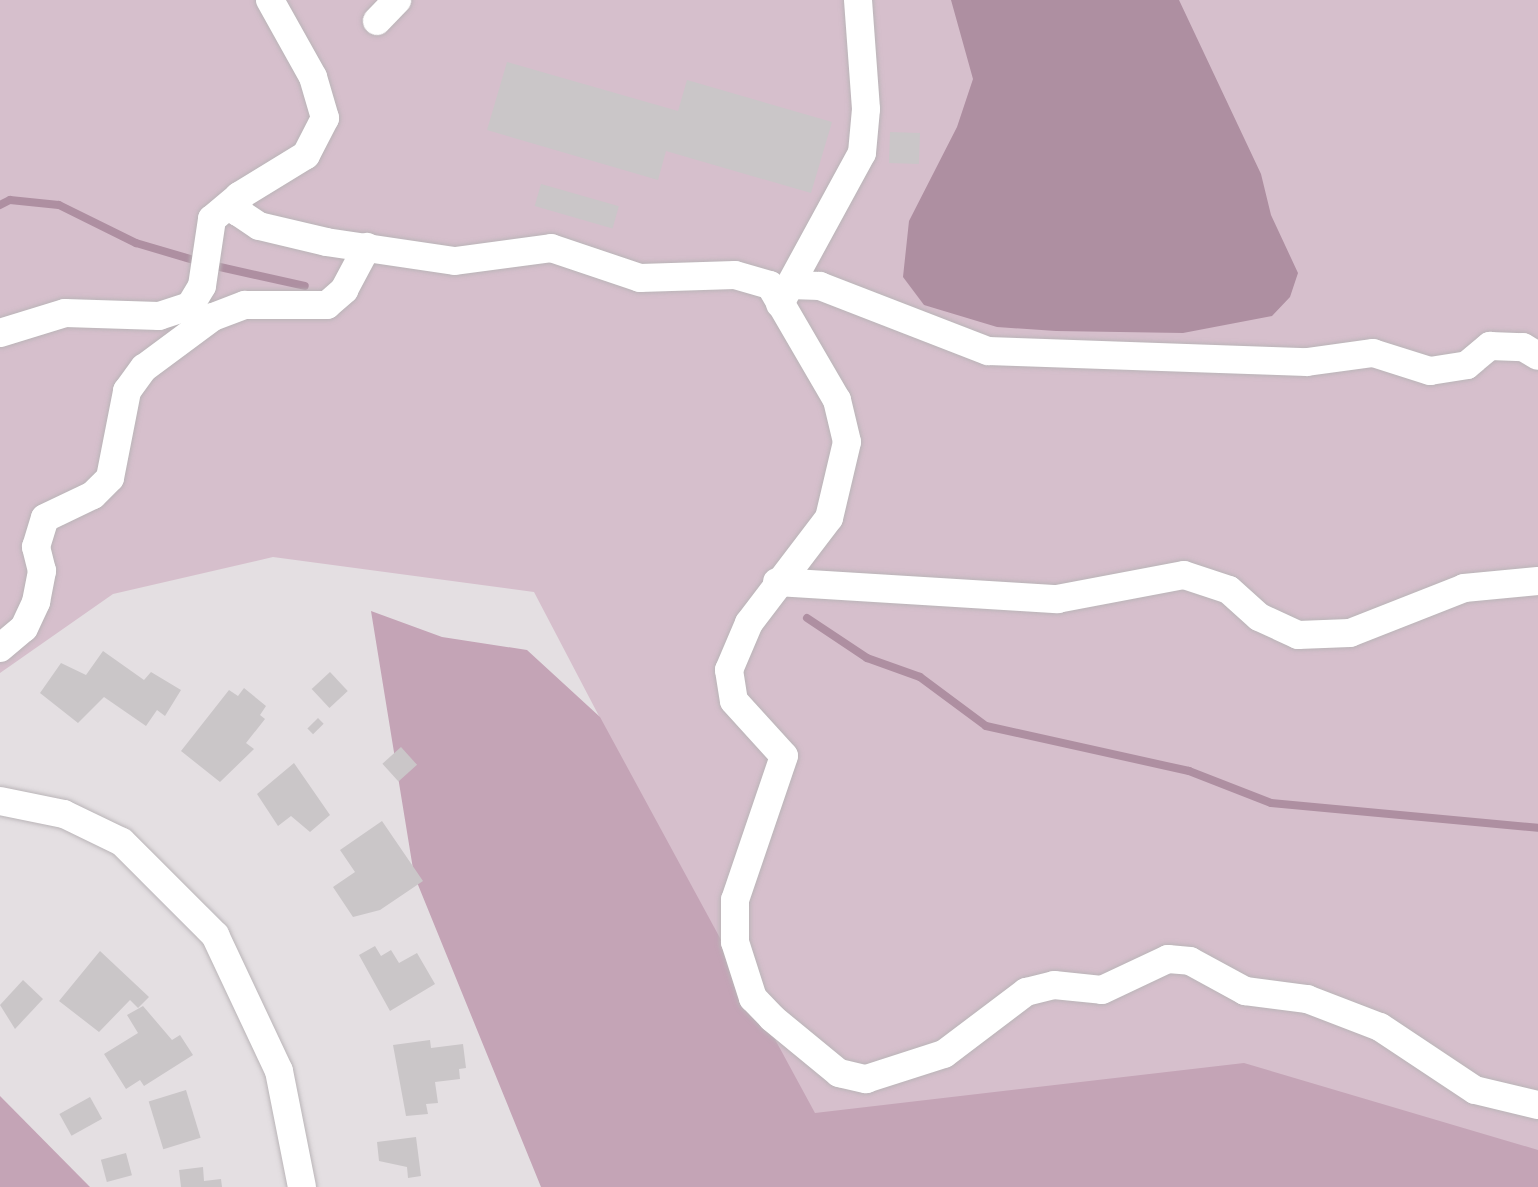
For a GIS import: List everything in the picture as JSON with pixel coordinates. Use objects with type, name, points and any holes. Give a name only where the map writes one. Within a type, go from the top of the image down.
[{"type":"street","points":[[0,334],[65,313],[159,316],[190,306],[202,286],[212,219],[240,196],[306,155],[325,118],[314,77],[270,0]]},
{"type":"street","points":[[785,294],[862,153],[866,109],[858,0]]},
{"type":"street","points":[[240,196],[238,212],[259,226],[455,261],[551,248],[640,278],[735,275],[770,285],[785,294],[848,296],[988,351],[1307,362],[1373,353],[1430,371],[1467,365],[1490,346],[1523,347],[1538,356]]},
{"type":"street","points":[[0,648],[24,628],[36,602],[42,571],[36,547],[45,518],[93,495],[110,478],[126,391],[144,368],[213,317],[245,305],[327,304],[344,290],[367,248]]},
{"type":"street","points":[[785,294],[837,400],[847,442],[828,518],[806,554],[776,582],[749,623],[729,670],[734,701],[784,756],[743,870],[734,942],[754,998],[839,1073],[866,1079],[904,1070],[944,1054],[1026,992],[1054,985],[1102,990],[1168,959],[1190,962],[1244,991],[1307,999],[1380,1027],[1475,1090],[1538,1105]]},
{"type":"street","points":[[776,582],[1057,600],[1184,575],[1229,590],[1259,616],[1298,635],[1350,633],[1464,588],[1538,581]]},
{"type":"street","points":[[0,801],[64,814],[122,842],[215,935],[280,1070],[302,1187]]},
{"type":"shaded area","points":[[0,0],[1538,0],[1538,1187],[578,1187],[600,718],[534,592],[273,557],[113,594],[0,673]]},
{"type":"shaded area","points":[[951,0],[1179,0],[1261,174],[1271,215],[1298,273],[1290,297],[1272,316],[1183,333],[997,327],[924,305],[903,277],[909,221],[957,127],[973,79]]},
{"type":"shaded area","points":[[371,611],[442,637],[527,650],[600,717],[815,1113],[1244,1063],[1538,1150],[1538,1187],[541,1187],[414,875]]},
{"type":"shaded area","points":[[0,1096],[90,1187],[0,1187]]},
{"type":"building","points":[[507,62],[678,111],[687,80],[832,122],[811,193],[666,151],[658,180],[487,130]]},
{"type":"building","points":[[890,132],[920,133],[919,164],[889,163]]},
{"type":"building","points":[[541,184],[619,206],[613,228],[535,206]]},
{"type":"building","points":[[103,651],[144,680],[151,672],[181,690],[165,716],[157,710],[146,726],[104,697],[78,723],[40,693],[61,663],[86,675]]},
{"type":"building","points":[[330,672],[348,691],[329,708],[312,689]]},
{"type":"building","points":[[244,688],[266,706],[260,715],[265,719],[246,743],[254,749],[220,782],[181,751],[229,690],[238,696]]},
{"type":"building","points":[[318,718],[324,724],[313,734],[307,729]]},
{"type":"building","points":[[401,747],[417,765],[398,782],[382,764]]},
{"type":"building","points":[[294,763],[330,815],[310,832],[291,816],[278,826],[257,794]]},
{"type":"building","points":[[382,821],[423,881],[380,910],[353,917],[333,887],[355,872],[340,850]]},
{"type":"building","points":[[375,946],[381,956],[391,950],[399,963],[417,953],[435,984],[390,1011],[359,955]]},
{"type":"building","points":[[100,951],[149,997],[138,1008],[130,1000],[99,1032],[59,1001]]},
{"type":"building","points":[[23,980],[43,999],[15,1029],[0,1005]]},
{"type":"building","points":[[143,1006],[172,1040],[180,1035],[193,1055],[144,1086],[140,1080],[126,1089],[104,1054],[138,1033],[127,1015]]},
{"type":"building","points":[[430,1040],[431,1048],[463,1044],[466,1068],[459,1069],[460,1079],[435,1082],[438,1103],[426,1104],[428,1114],[406,1116],[393,1045]]},
{"type":"building","points":[[186,1090],[201,1138],[163,1149],[149,1101]]},
{"type":"building","points":[[90,1097],[102,1119],[72,1136],[59,1114]]},
{"type":"building","points":[[416,1137],[421,1176],[408,1178],[407,1167],[379,1161],[377,1142]]},
{"type":"building","points":[[126,1153],[132,1175],[107,1182],[101,1160]]},
{"type":"building","points":[[203,1167],[204,1181],[221,1179],[222,1187],[181,1187],[179,1170]]},
{"type":"waterway","points":[[0,205],[10,200],[59,205],[136,243],[197,261]]},
{"type":"waterway","points":[[211,265],[305,286]]},
{"type":"waterway","points":[[807,618],[867,658],[920,677],[986,726],[1189,771],[1271,803],[1538,828]]}]
